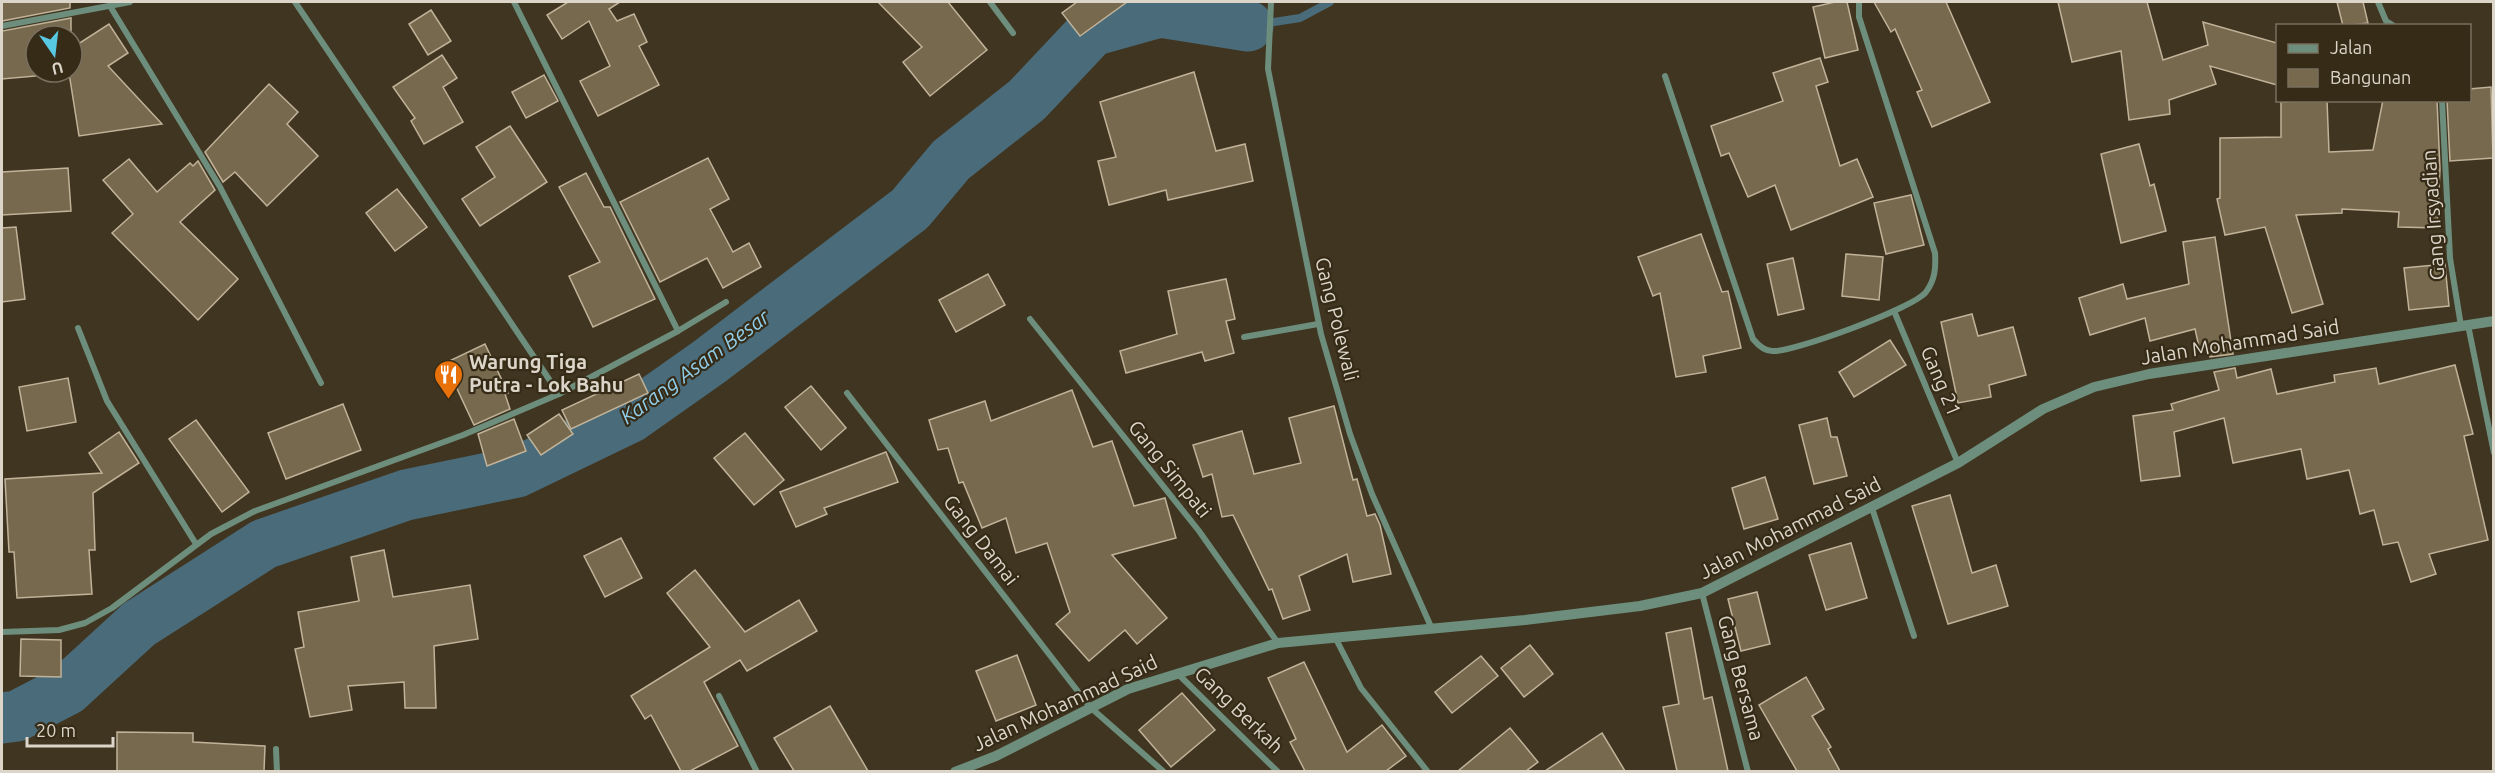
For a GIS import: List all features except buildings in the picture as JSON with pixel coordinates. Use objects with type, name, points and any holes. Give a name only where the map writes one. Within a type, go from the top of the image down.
[{"type":"street","points":[[2,26],[130,2]]},
{"type":"street","points":[[296,2],[559,394]]},
{"type":"street","points":[[514,2],[678,331]]},
{"type":"street","points":[[990,2],[1013,33]]},
{"type":"street","name":"Gang Polewali","points":[[1271,2],[1268,69],[1318,324],[1350,434],[1372,494],[1432,629]]},
{"type":"street","points":[[1665,76],[1753,339],[1759,346],[1769,351],[1796,347],[1894,311],[1925,294],[1936,270],[1935,253],[1859,17],[1859,2]]},
{"type":"street","points":[[2378,2],[2386,21],[2391,24]]},
{"type":"street","points":[[110,6],[219,187],[321,382]]},
{"type":"street","name":"Gang Irsyadian","points":[[2442,102],[2450,258],[2493,453]]},
{"type":"street","points":[[2,632],[59,630],[85,623],[112,608],[196,544],[255,511],[463,435],[559,394],[678,331],[726,302]]},
{"type":"street","name":"Gang 21","points":[[1894,311],[1958,463]]},
{"type":"street","name":"Gang Simpati","points":[[1030,320],[1199,531],[1278,643]]},
{"type":"street","name":"Jalan Mohammad Said","points":[[955,771],[996,756],[1128,689],[1176,672],[1278,643],[1336,639],[1640,606],[1702,593],[1958,463],[2043,409],[2094,387],[2149,374],[2493,321]]},
{"type":"street","points":[[1244,338],[1318,324]]},
{"type":"street","points":[[78,328],[107,401],[196,544]]},
{"type":"street","name":"Gang Damai","points":[[847,393],[1090,707],[1164,771]]},
{"type":"street","points":[[1872,508],[1914,636]]},
{"type":"street","name":"Gang Bersama","points":[[1702,593],[1748,771]]},
{"type":"street","points":[[1336,639],[1361,688],[1428,771]]},
{"type":"street","name":"Gang Berkah","points":[[1176,672],[1278,771]]},
{"type":"street","points":[[718,696],[757,771]]},
{"type":"street","points":[[276,749],[277,771]]},
{"type":"waterway","points":[[1248,26],[1300,18],[1330,2]]},
{"type":"waterway","name":"Karang Asam Besar","points":[[2,718],[17,716],[67,690],[139,624],[264,544],[406,495],[517,472],[631,417],[709,362],[910,209],[951,160],[1027,100],[1092,31],[1160,12],[1248,26]]},
{"type":"place","name":"Warung Tiga Putra - Lok Bahu","points":[[448,400]]}]
